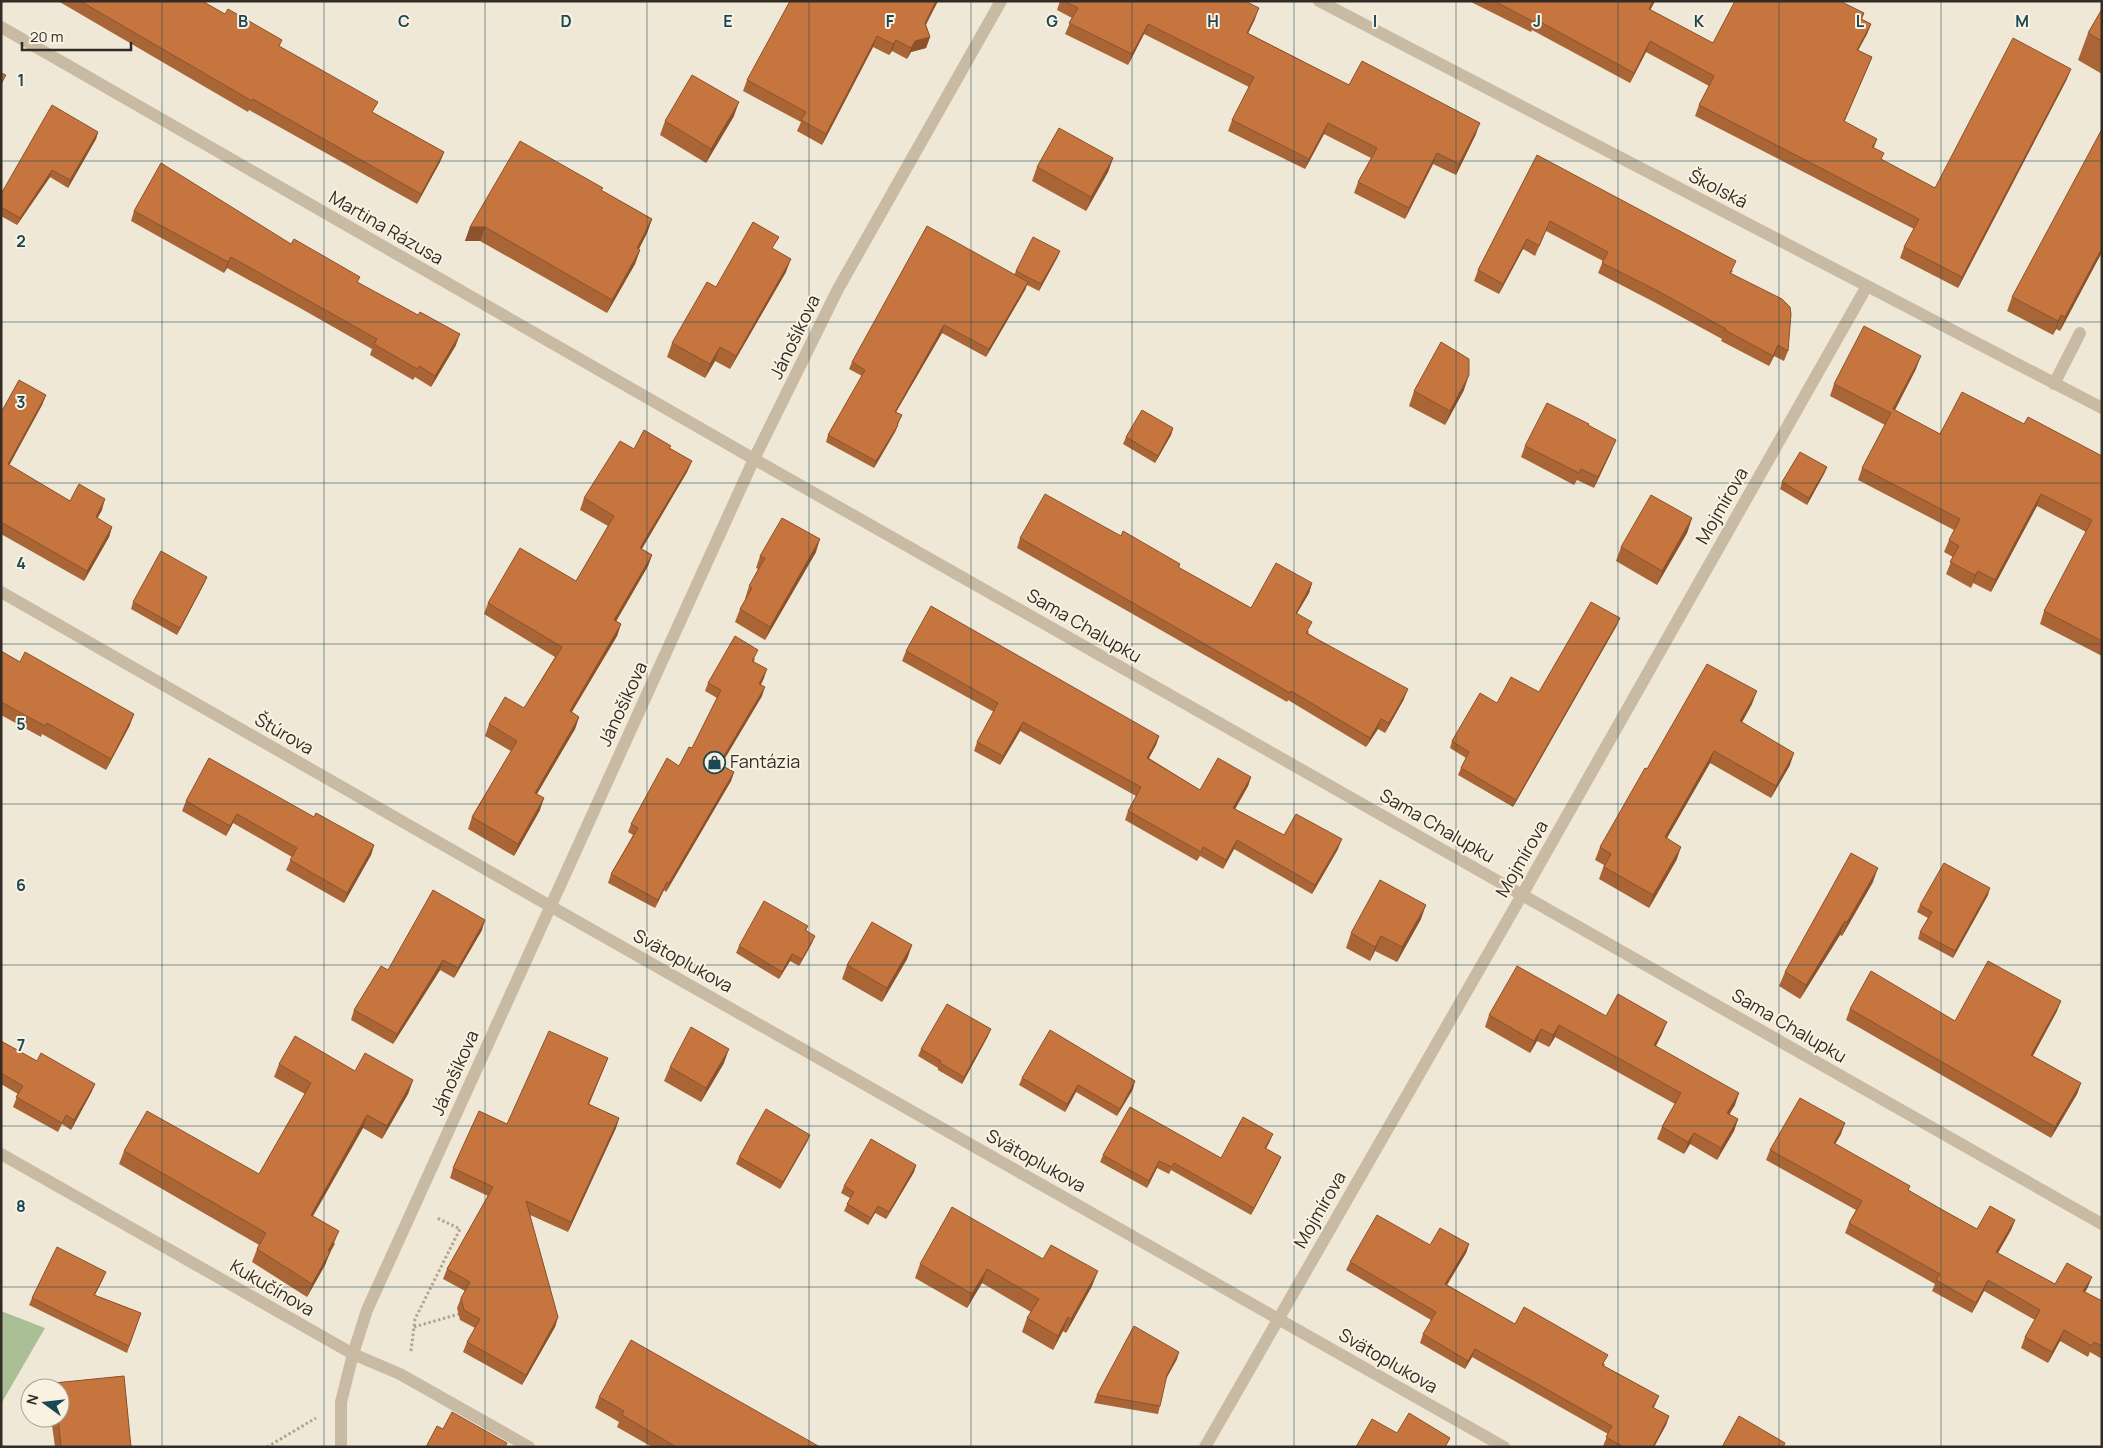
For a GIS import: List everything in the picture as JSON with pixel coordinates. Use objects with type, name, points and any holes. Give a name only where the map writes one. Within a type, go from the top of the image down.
[{"type":"street","name":"Jánošíkova","points":[[341,1447],[341,1402],[353,1354],[367,1310],[754,459],[838,289],[1001,1]]},
{"type":"street","name":"Školská","points":[[1319,1],[2102,408]]},
{"type":"street","name":"Martina Rázusa","points":[[1,27],[754,459]]},
{"type":"street","name":"Mojmírova","points":[[1205,1447],[1522,895],[1867,286]]},
{"type":"street","points":[[2054,384],[2080,333]]},
{"type":"street","name":"Sama Chalupku","points":[[754,459],[2102,1224]]},
{"type":"street","name":"Štúrova","points":[[1,592],[550,906]]},
{"type":"street","name":"Svätoplukova","points":[[550,906],[1504,1447]]},
{"type":"street","name":"Kukučínova","points":[[1,1154],[353,1354],[400,1374],[529,1447]]},
{"type":"path","points":[[400,1374],[412,1350],[415,1319],[460,1230],[413,1207]]},
{"type":"path","points":[[452,1245],[460,1249]]},
{"type":"path","points":[[414,1328],[459,1314]]},
{"type":"path","points":[[267,1447],[341,1402]]},
{"type":"green space","points":[[1,1311],[45,1328],[1,1404]]},
{"type":"building","points":[[80,1],[202,1],[225,14],[228,9],[282,40],[279,46],[378,102],[372,112],[444,152],[421,194],[253,99],[252,101]]},
{"type":"building","points":[[790,1],[936,1],[925,23],[930,37],[915,41],[911,48],[896,40],[893,44],[877,36],[826,134],[801,120],[806,112],[747,80]]},
{"type":"building","points":[[1064,1],[1245,1],[1259,8],[1247,33],[1349,85],[1362,61],[1480,123],[1459,164],[1437,153],[1409,208],[1358,182],[1377,148],[1328,123],[1309,159],[1232,120],[1254,77],[1148,24],[1132,54],[1069,23],[1078,8]]},
{"type":"building","points":[[1494,1],[1653,1],[1649,9],[1713,43],[1735,1],[1840,1],[1864,13],[1861,19],[1871,24],[1857,50],[1872,57],[1844,121],[1877,139],[1872,147],[1884,153],[1881,159],[1935,188],[2013,38],[2071,69],[1962,277],[1904,247],[1919,219],[1699,105],[1714,76],[1650,41],[1634,73],[1535,19],[1534,22]]},
{"type":"building","points":[[2102,9],[2102,41],[2088,33]]},
{"type":"building","points":[[1,73],[6,75],[1,84]]},
{"type":"building","points":[[692,75],[739,102],[711,149],[665,121]]},
{"type":"building","points":[[52,105],[98,132],[70,180],[52,170],[20,218],[1,207],[1,194]]},
{"type":"building","points":[[1059,128],[1113,158],[1091,197],[1037,167]]},
{"type":"building","points":[[2102,129],[2102,248],[2065,317],[2061,315],[2058,321],[2012,297]]},
{"type":"building","points":[[520,141],[603,188],[601,190],[652,219],[637,248],[640,250],[612,300],[485,227],[470,227]]},
{"type":"building","points":[[1537,155],[1736,261],[1730,273],[1782,299],[1790,307],[1788,351],[1778,345],[1773,356],[1658,291],[1602,263],[1608,252],[1550,221],[1539,246],[1527,239],[1503,284],[1478,270]]},
{"type":"building","points":[[161,163],[291,244],[294,239],[360,277],[357,282],[418,315],[420,312],[460,334],[435,376],[419,366],[417,369],[374,344],[377,339],[231,257],[228,262],[134,211]]},
{"type":"building","points":[[753,222],[779,237],[772,248],[791,259],[736,356],[720,347],[710,364],[672,343],[707,282],[716,287]]},
{"type":"building","points":[[927,226],[1028,282],[989,349],[944,325],[895,412],[902,415],[876,461],[828,435],[865,370],[852,362]]},
{"type":"building","points":[[1033,237],[1060,251],[1041,284],[1016,271]]},
{"type":"building","points":[[1864,326],[1921,356],[1893,409],[1940,434],[1962,392],[2024,424],[2028,417],[2102,456],[2102,641],[2044,611],[2092,520],[2041,494],[1995,580],[1978,571],[1975,575],[1950,562],[1959,546],[1949,540],[1960,519],[1862,468],[1891,413],[1834,384]]},
{"type":"building","points":[[1441,342],[1469,359],[1469,375],[1450,411],[1414,391]]},
{"type":"building","points":[[19,380],[46,395],[8,464],[70,501],[79,484],[105,499],[96,517],[112,527],[87,571],[1,522],[1,409],[3,409]]},
{"type":"building","points":[[1547,403],[1616,440],[1598,477],[1581,469],[1579,473],[1525,446]]},
{"type":"building","points":[[1142,410],[1173,428],[1158,456],[1126,437]]},
{"type":"building","points":[[644,430],[671,446],[669,448],[692,461],[640,548],[652,555],[614,620],[621,624],[570,711],[579,717],[535,793],[544,798],[518,844],[472,817],[517,741],[489,724],[505,697],[524,708],[562,647],[488,603],[520,548],[576,581],[614,516],[584,498],[620,441],[634,449]]},
{"type":"building","points":[[1800,452],[1827,467],[1809,498],[1782,482]]},
{"type":"building","points":[[1045,494],[1121,536],[1123,531],[1180,564],[1178,567],[1251,608],[1276,563],[1312,583],[1296,613],[1312,622],[1306,633],[1408,689],[1389,723],[1381,719],[1370,738],[1291,691],[1290,693],[1020,538]]},
{"type":"building","points":[[1651,495],[1692,518],[1662,571],[1621,547]]},
{"type":"building","points":[[782,518],[820,539],[770,627],[740,609],[752,588],[749,586],[765,558],[760,556]]},
{"type":"building","points":[[161,551],[207,577],[180,628],[133,602]]},
{"type":"building","points":[[1591,602],[1620,618],[1516,800],[1461,768],[1469,752],[1452,741],[1480,693],[1497,703],[1511,677],[1539,692]]},
{"type":"building","points":[[931,606],[1159,736],[1147,758],[1200,790],[1218,758],[1251,777],[1233,808],[1284,835],[1296,814],[1342,839],[1315,885],[1237,840],[1226,860],[1203,847],[1201,852],[1128,811],[1141,787],[1023,722],[1003,756],[977,742],[998,703],[906,651]]},
{"type":"building","points":[[735,636],[758,650],[752,661],[767,669],[759,684],[765,687],[719,764],[734,772],[658,900],[611,874],[638,828],[631,824],[667,758],[679,766],[689,747],[692,748],[721,690],[708,683]]},
{"type":"building","points":[[1,651],[20,662],[25,652],[134,714],[111,759],[47,723],[45,726],[1,702]]},
{"type":"building","points":[[1707,664],[1757,691],[1740,721],[1794,753],[1776,786],[1714,751],[1665,837],[1681,847],[1653,895],[1604,867],[1611,854],[1600,847]]},
{"type":"building","points":[[209,758],[314,817],[316,813],[374,845],[347,893],[290,860],[297,848],[237,814],[230,826],[186,801]]},
{"type":"building","points":[[1851,853],[1878,868],[1847,922],[1845,921],[1806,985],[1785,972]]},
{"type":"building","points":[[1944,863],[1990,888],[1955,951],[1920,932],[1932,912],[1920,905]]},
{"type":"building","points":[[1380,880],[1426,905],[1402,947],[1381,936],[1375,947],[1351,933]]},
{"type":"building","points":[[433,890],[485,920],[458,968],[443,960],[397,1034],[354,1010],[381,966],[388,970]]},
{"type":"building","points":[[764,901],[808,926],[805,930],[815,936],[802,959],[792,954],[782,972],[739,946]]},
{"type":"building","points":[[872,922],[912,945],[887,988],[847,965]]},
{"type":"building","points":[[1988,961],[2061,1001],[2031,1055],[2081,1083],[2055,1127],[1850,1009],[1871,971],[1955,1021]]},
{"type":"building","points":[[1517,966],[1606,1016],[1618,994],[1667,1022],[1654,1045],[1739,1093],[1727,1113],[1738,1119],[1721,1148],[1694,1133],[1688,1142],[1662,1127],[1681,1093],[1559,1025],[1553,1035],[1541,1029],[1534,1041],[1489,1015]]},
{"type":"building","points":[[947,1004],[991,1029],[964,1077],[921,1049]]},
{"type":"building","points":[[691,1027],[729,1049],[706,1088],[670,1067]]},
{"type":"building","points":[[1050,1030],[1135,1081],[1120,1109],[1078,1085],[1067,1104],[1022,1078]]},
{"type":"building","points":[[549,1031],[608,1058],[588,1104],[619,1118],[571,1222],[526,1201],[558,1317],[526,1375],[467,1342],[480,1319],[464,1310],[461,1298],[470,1282],[447,1269],[493,1187],[453,1168],[479,1111],[507,1124]]},
{"type":"building","points":[[295,1036],[355,1071],[365,1053],[413,1080],[387,1126],[367,1115],[311,1215],[339,1231],[328,1251],[330,1252],[312,1284],[257,1249],[266,1233],[124,1151],[147,1111],[259,1174],[311,1083],[279,1064]]},
{"type":"building","points":[[1,1041],[37,1061],[41,1053],[95,1084],[74,1120],[66,1115],[62,1123],[16,1097],[23,1086],[1,1073]]},
{"type":"building","points":[[1800,1098],[1845,1123],[1834,1143],[1910,1186],[1908,1190],[1946,1212],[1977,1229],[1990,1206],[2015,1220],[1996,1252],[2055,1284],[2067,1263],[2092,1277],[2083,1291],[2102,1301],[2102,1346],[2094,1342],[2092,1346],[2064,1330],[2052,1352],[2025,1337],[2040,1310],[1988,1280],[1976,1303],[1936,1280],[1940,1274],[1849,1223],[1862,1201],[1770,1150]]},
{"type":"building","points":[[1130,1107],[1221,1158],[1243,1117],[1273,1134],[1265,1148],[1281,1157],[1254,1208],[1174,1163],[1172,1167],[1159,1161],[1149,1181],[1103,1155]]},
{"type":"building","points":[[766,1109],[810,1135],[783,1182],[739,1157]]},
{"type":"building","points":[[871,1139],[916,1165],[889,1212],[878,1206],[871,1218],[847,1204],[854,1192],[844,1186]]},
{"type":"building","points":[[952,1207],[1043,1259],[1051,1245],[1098,1271],[1071,1319],[1068,1317],[1058,1336],[1027,1318],[1039,1299],[987,1269],[972,1294],[920,1264]]},
{"type":"building","points":[[1377,1215],[1430,1245],[1440,1228],[1469,1244],[1445,1284],[1515,1324],[1524,1307],[1608,1355],[1602,1365],[1659,1396],[1652,1407],[1669,1416],[1653,1447],[1623,1447],[1606,1437],[1612,1426],[1475,1349],[1468,1361],[1423,1334],[1436,1312],[1350,1262]]},
{"type":"building","points":[[57,1247],[106,1272],[94,1295],[141,1313],[129,1346],[32,1298]]},
{"type":"building","points":[[1134,1326],[1179,1352],[1167,1375],[1160,1406],[1097,1395]]},
{"type":"building","points":[[631,1340],[820,1447],[676,1447],[622,1415],[624,1411],[599,1397]]},
{"type":"building","points":[[124,1376],[131,1447],[61,1447],[59,1428],[70,1428],[70,1381]]},
{"type":"building","points":[[452,1412],[507,1443],[505,1447],[426,1447],[437,1426],[443,1429]]},
{"type":"building","points":[[1409,1413],[1450,1438],[1445,1447],[1356,1447],[1372,1419],[1397,1433]]},
{"type":"building","points":[[1739,1416],[1785,1443],[1783,1447],[1722,1447]]},
{"type":"place","name":"Fantázia","points":[[714,762]]}]
